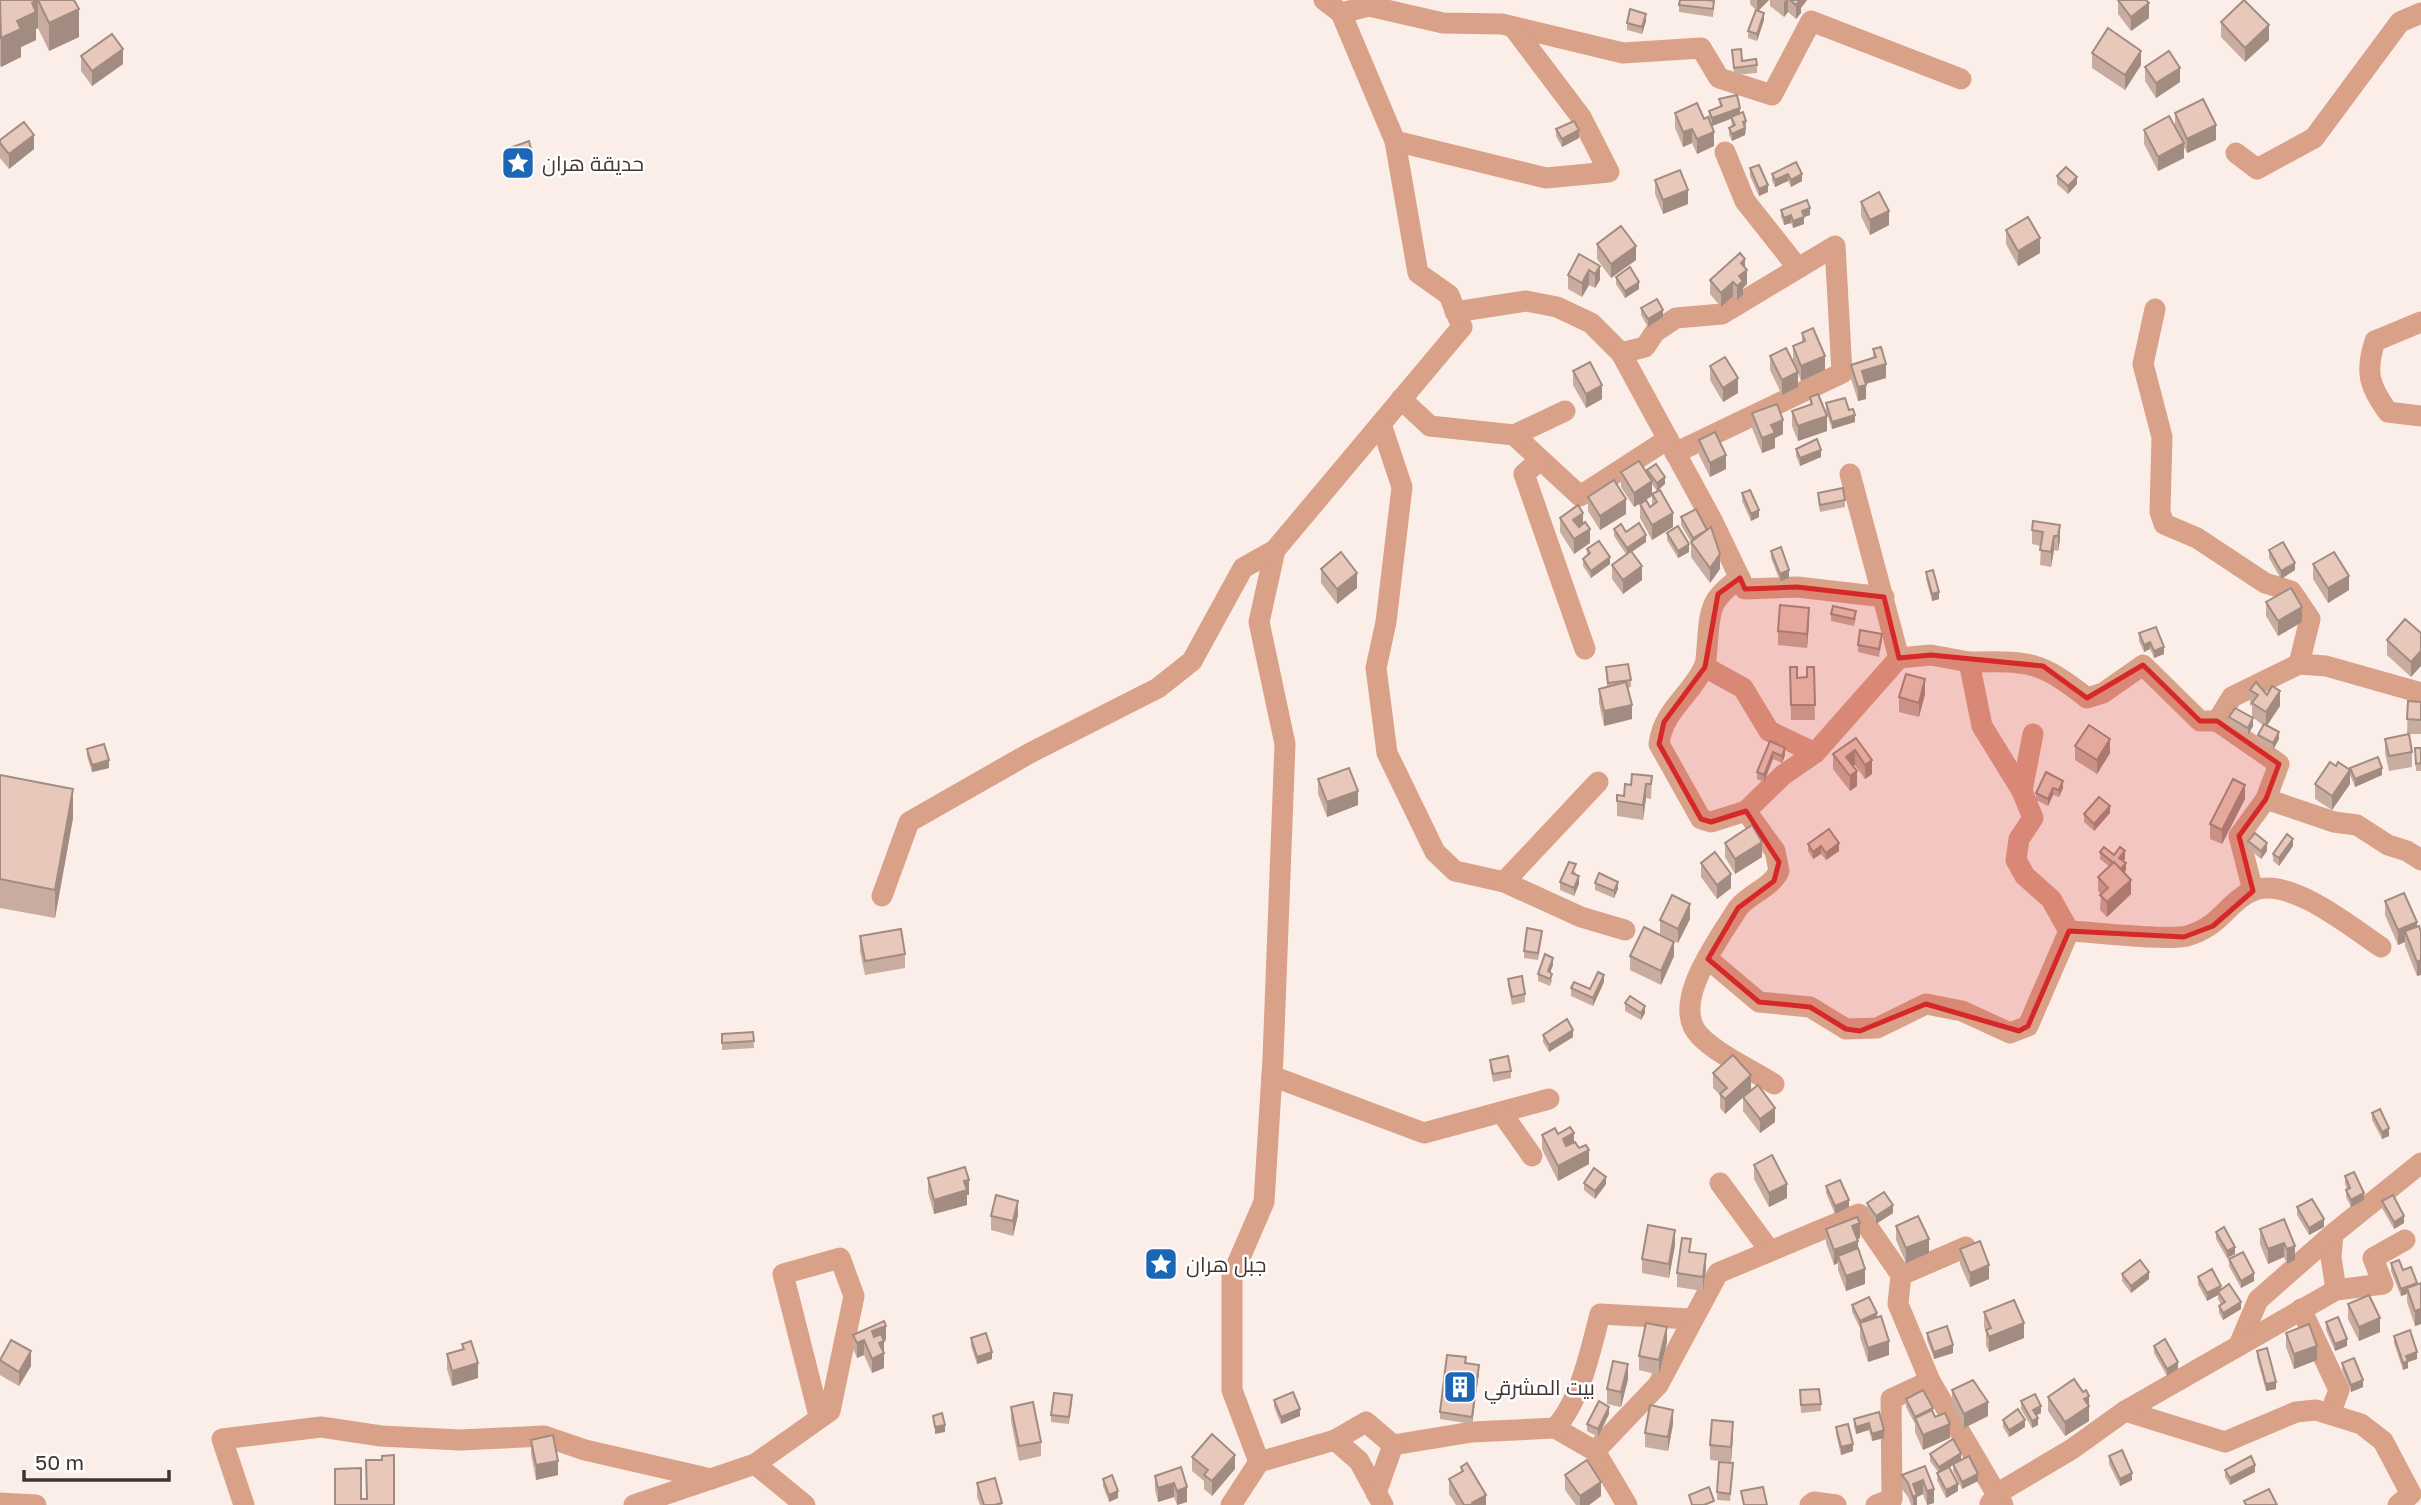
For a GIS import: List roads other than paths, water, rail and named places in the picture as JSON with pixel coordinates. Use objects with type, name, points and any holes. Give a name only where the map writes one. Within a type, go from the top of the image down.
[{"type":"street","points":[[882,896],[909,822],[1030,753],[1158,688],[1192,661],[1243,568],[1275,550],[1462,327],[1448,295],[1418,273],[1395,141],[1332,7],[1369,6],[1443,23],[1513,27],[1623,53],[1701,48],[1718,78],[1772,95],[1811,22],[1961,79]]},
{"type":"street","points":[[2236,153],[2257,169],[2314,138],[2400,22],[2421,13]]},
{"type":"street","points":[[1395,141],[1546,178],[1609,172],[1581,117],[1513,27]]},
{"type":"street","points":[[1725,152],[1745,201],[1798,268]]},
{"type":"street","points":[[1514,435],[1580,496],[1672,446],[1843,373],[1835,246],[1722,314],[1676,318],[1655,332],[1645,347],[1621,354]]},
{"type":"street","points":[[1455,312],[1526,301],[1544,303],[1591,323],[1621,354],[1672,446],[1745,589],[1797,587],[1884,597]]},
{"type":"street","points":[[2155,309],[2143,364],[2162,437],[2160,512],[2164,524],[2197,538],[2265,583],[2291,591],[2310,619],[2299,664]]},
{"type":"street","points":[[2421,322],[2375,341],[2368,362],[2373,392],[2388,412],[2421,416]]},
{"type":"street","points":[[1401,400],[1430,426],[1514,435],[1565,411]]},
{"type":"street","points":[[1381,424],[1402,487],[1386,622],[1376,668],[1387,753],[1440,858],[1455,871],[1504,882],[1581,917],[1625,930]]},
{"type":"street","points":[[1541,460],[1524,474],[1585,649]]},
{"type":"street","points":[[1850,474],[1899,659]]},
{"type":"street","points":[[1259,1462],[1232,1390],[1232,1276],[1264,1202],[1272,1076],[1285,744],[1259,622],[1275,550]]},
{"type":"street","points":[[1740,578],[1718,594],[1712,607],[1705,667],[1668,716],[1659,744],[1701,819],[1711,822],[1746,811],[1783,775],[1815,753],[1899,659],[1931,654],[1969,662],[2012,661],[2043,666],[2087,698],[2103,693],[2143,665],[2200,721],[2217,721],[2279,764],[2266,799],[2239,836],[2253,891]]},
{"type":"street","points":[[1969,662],[1982,726],[2022,791],[2033,818],[2019,839],[2017,860],[2025,876],[2051,899],[2069,931]]},
{"type":"street","points":[[2217,721],[2232,697],[2299,664],[2326,666],[2421,693]]},
{"type":"street","points":[[1705,667],[1743,688],[1769,731],[1815,753]]},
{"type":"street","points":[[2022,791],[2033,734]]},
{"type":"street","points":[[1504,882],[1598,782]]},
{"type":"street","points":[[2266,799],[2334,822],[2357,825],[2388,845],[2407,851],[2421,860]]},
{"type":"street","points":[[1746,811],[1774,851],[1779,871],[1774,881],[1747,897],[1738,908],[1692,990],[1689,1005],[1694,1027],[1701,1037],[1773,1084]]},
{"type":"street","points":[[2069,931],[2184,937],[2213,926],[2233,905],[2253,891],[2271,889],[2291,892],[2381,947]]},
{"type":"street","points":[[1708,959],[1759,1002],[1810,1007],[1846,1029],[1877,1028],[1926,1004],[1962,1011],[2010,1033],[2028,1026],[2069,931]]},
{"type":"street","points":[[1272,1076],[1424,1133],[1549,1099]]},
{"type":"street","points":[[1501,1112],[1532,1156]]},
{"type":"street","points":[[2239,1345],[2258,1300],[2333,1234],[2421,1163]]},
{"type":"street","points":[[1720,1183],[1770,1251]]},
{"type":"street","points":[[1595,1451],[1658,1385],[1690,1319],[1703,1303],[1718,1272],[1859,1214],[1901,1275],[1898,1304],[1930,1381],[1997,1501],[2125,1411],[2301,1309],[2336,1290],[2383,1284],[2373,1258],[2405,1240]]},
{"type":"street","points":[[2333,1234],[2332,1257],[2336,1290]]},
{"type":"street","points":[[1901,1275],[1966,1247]]},
{"type":"street","points":[[634,1505],[679,1498],[711,1479],[755,1464],[830,1410],[854,1296],[840,1258],[783,1274],[819,1416]]},
{"type":"street","points":[[2301,1309],[2339,1390],[2330,1414]]},
{"type":"street","points":[[1555,1428],[1569,1414],[1590,1354],[1600,1314],[1690,1319]]},
{"type":"street","points":[[1876,1505],[1892,1499],[1891,1399],[1930,1381]]},
{"type":"street","points":[[2125,1411],[2225,1442],[2296,1412],[2316,1410],[2361,1423],[2382,1441],[2411,1494],[2398,1505]]},
{"type":"street","points":[[1230,1503],[1259,1462],[1335,1440],[1366,1422],[1393,1445],[1472,1433],[1555,1428],[1595,1451],[1627,1505]]},
{"type":"street","points":[[244,1505],[222,1439],[295,1428],[343,1429],[382,1436],[460,1440],[544,1436],[585,1450],[711,1479]]},
{"type":"street","points":[[1335,1440],[1359,1461],[1380,1499]]},
{"type":"street","points":[[1380,1499],[1393,1445]]},
{"type":"street","points":[[755,1464],[805,1505]]},
{"type":"street","points":[[1810,1505],[1814,1502],[1836,1505]]},
{"type":"street","points":[[0,1503],[36,1505]]},
{"type":"place","name":"حديقة هران","points":[[518,163]]},
{"type":"place","name":"جبل هران","points":[[1161,1264]]},
{"type":"place","name":"بيت المشرقي","points":[[1460,1387]]}]
